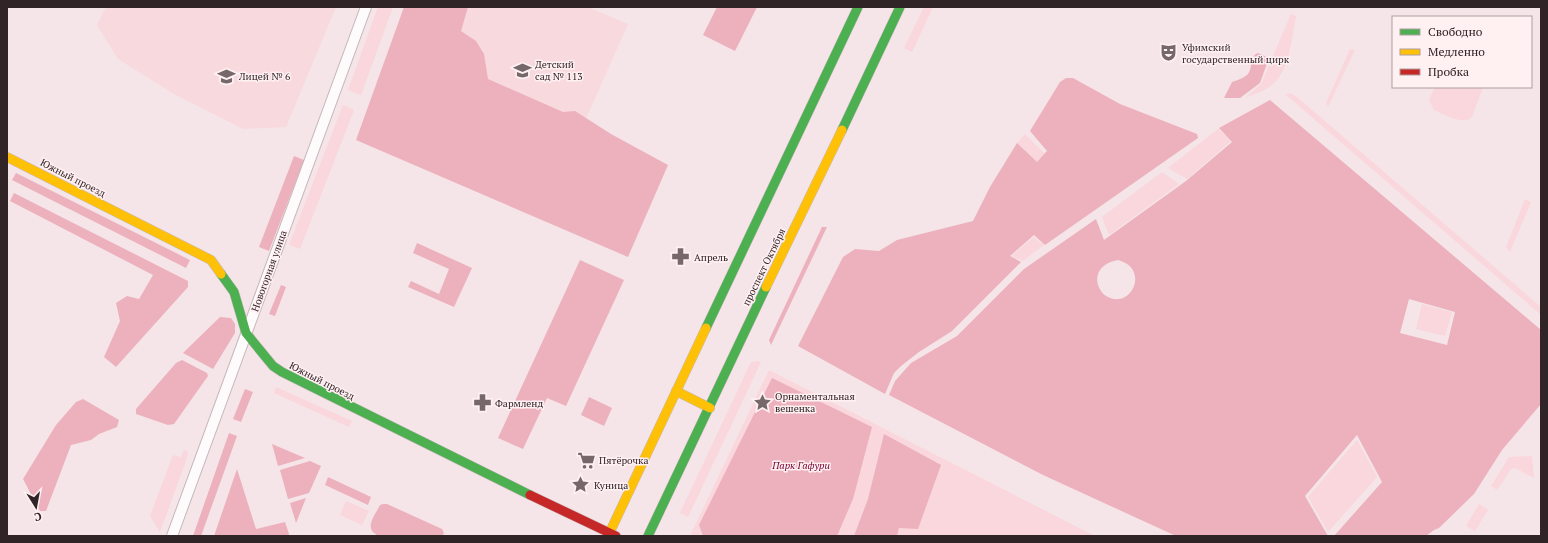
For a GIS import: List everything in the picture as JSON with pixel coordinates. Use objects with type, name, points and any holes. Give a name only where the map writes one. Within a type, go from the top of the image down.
[{"type":"main road","points":[[611,535],[676,391],[858,7]]},
{"type":"main road","name":"проспект Октября","points":[[648,536],[900,7]]},
{"type":"main road","name":"Южный проезд","points":[[7,157],[211,260],[234,292],[246,333],[273,366],[292,379],[611,535]]},
{"type":"main road","points":[[676,391],[710,408]]},
{"type":"street","name":"Новогорная улица","points":[[172,536],[366,7]]},
{"type":"shaded area","name":"Лицей № 6","points":[[106,7],[336,7],[286,127],[243,129],[174,94],[118,59],[97,25]]},
{"type":"shaded area","name":"Детский сад № 113","points":[[465,7],[588,7],[628,24],[557,184],[414,122]]},
{"type":"green space","points":[[378,7],[393,7],[361,95],[348,90]]},
{"type":"green space","points":[[404,7],[468,7],[461,31],[476,41],[484,54],[488,79],[563,112],[575,111],[611,134],[668,165],[628,257],[356,140]]},
{"type":"green space","points":[[717,7],[757,7],[735,51],[703,35]]},
{"type":"green space","points":[[924,7],[933,7],[912,52],[904,48]]},
{"type":"green space","points":[[1291,14],[1296,16],[1291,46],[1281,74],[1268,88],[1245,98],[1261,84]]},
{"type":"green space","points":[[1350,49],[1355,50],[1328,107],[1326,103]]},
{"type":"green space","points":[[1258,53],[1269,58],[1260,83],[1240,98],[1224,98],[1232,82],[1247,75],[1253,57]]},
{"type":"green space","points":[[1066,78],[1073,78],[1120,104],[1197,134],[1198,138],[1045,245],[1034,235],[1010,256],[1021,262],[952,331],[919,352],[901,366],[894,373],[885,394],[798,346],[843,257],[855,249],[879,251],[897,240],[973,221],[990,187],[1017,143],[1037,162],[1047,151],[1030,131],[1060,82]]},
{"type":"green space","points":[[1435,88],[1483,88],[1472,117],[1464,120],[1453,118],[1434,110],[1429,100]]},
{"type":"green space","points":[[1290,93],[1297,97],[1541,307],[1541,315],[1285,94]]},
{"type":"green space","points":[[1270,100],[1541,330],[1541,404],[1502,450],[1474,494],[1439,528],[1426,536],[1334,536],[1382,482],[1357,435],[1305,496],[1328,536],[1176,536],[1043,475],[889,395],[895,381],[911,363],[957,336],[1024,269],[1096,219],[1104,240],[1186,181],[1232,142],[1219,128]],"holes":[[[1118,260],[1128,264],[1133,271],[1135,278],[1134,286],[1130,293],[1117,299],[1103,294],[1097,280],[1099,271],[1105,265]],[[1409,299],[1455,312],[1447,345],[1400,333]]]},
{"type":"green space","points":[[343,105],[354,110],[300,249],[289,245]]},
{"type":"green space","points":[[1218,129],[1231,141],[1187,179],[1168,168]]},
{"type":"green space","points":[[1025,134],[1045,154],[1037,163],[1017,143]]},
{"type":"green space","points":[[294,156],[304,160],[269,251],[259,247]]},
{"type":"green space","points":[[1162,172],[1179,184],[1109,235],[1102,217]]},
{"type":"green space","points":[[16,173],[190,260],[186,268],[12,180]]},
{"type":"green space","points":[[14,193],[188,281],[188,287],[116,367],[104,357],[120,321],[116,303],[127,296],[139,299],[153,275],[10,201]]},
{"type":"green space","points":[[1525,199],[1531,202],[1510,252],[1506,247]]},
{"type":"green space","points":[[822,227],[827,227],[771,345],[769,340]]},
{"type":"green space","points":[[1034,237],[1044,245],[1023,261],[1011,256]]},
{"type":"green space","points":[[417,243],[472,268],[454,307],[408,287],[411,281],[439,294],[449,269],[413,253]]},
{"type":"green space","points":[[580,260],[624,280],[566,406],[547,398],[523,449],[498,438]]},
{"type":"green space","points":[[281,285],[286,287],[275,316],[269,314]]},
{"type":"green space","points":[[1422,304],[1452,312],[1445,336],[1416,329]]},
{"type":"green space","points":[[220,317],[231,318],[235,324],[235,333],[213,369],[183,353]]},
{"type":"green space","points":[[182,360],[207,373],[208,376],[174,424],[168,425],[136,414],[136,409],[176,363]]},
{"type":"green space","points":[[751,362],[761,362],[688,517],[680,513]]},
{"type":"green space","name":"Парк Гафури","points":[[769,370],[1095,536],[690,536]]},
{"type":"green space","points":[[772,378],[872,427],[853,499],[837,536],[703,536],[699,525]]},
{"type":"green space","points":[[276,387],[352,421],[349,427],[274,393]]},
{"type":"green space","points":[[245,389],[253,392],[241,422],[233,419]]},
{"type":"green space","points":[[589,397],[612,408],[604,426],[581,415]]},
{"type":"green space","points":[[83,399],[119,420],[117,427],[99,434],[91,440],[71,445],[46,511],[40,511],[23,479],[56,425],[76,402]]},
{"type":"green space","points":[[229,433],[237,436],[201,536],[193,536]]},
{"type":"green space","points":[[884,434],[941,465],[918,529],[899,528],[897,536],[854,536],[868,499]]},
{"type":"green space","points":[[1357,440],[1377,477],[1328,532],[1308,497]]},
{"type":"green space","points":[[272,444],[305,458],[278,466]]},
{"type":"green space","points":[[184,450],[188,451],[187,458],[160,532],[150,516],[173,455],[181,457]]},
{"type":"green space","points":[[1532,456],[1534,478],[1515,468],[1511,469],[1497,490],[1491,486],[1509,457]]},
{"type":"green space","points":[[310,461],[321,466],[309,493],[288,499],[280,470]]},
{"type":"green space","points":[[237,469],[256,529],[285,522],[289,534],[288,536],[214,536]]},
{"type":"green space","points":[[328,477],[371,497],[368,505],[325,485]]},
{"type":"green space","points":[[306,498],[296,523],[290,503]]},
{"type":"green space","points":[[346,501],[369,511],[362,525],[340,515]]},
{"type":"green space","points":[[387,504],[442,529],[444,533],[442,536],[379,536],[372,530],[371,522],[380,505]]},
{"type":"green space","points":[[1479,504],[1488,510],[1475,531],[1466,526]]},
{"type":"traffic: fast","points":[[706,328],[858,7]]},
{"type":"traffic: fast","points":[[842,130],[900,7]]},
{"type":"traffic: fast","points":[[221,274],[234,292],[246,333],[273,366],[282,372],[530,495]]},
{"type":"traffic: fast","points":[[648,536],[766,287]]},
{"type":"traffic: slow","points":[[766,287],[842,130]]},
{"type":"traffic: slow","points":[[7,157],[211,260],[221,274]]},
{"type":"traffic: slow","points":[[608,536],[706,328]]},
{"type":"traffic: slow","points":[[676,391],[710,408]]},
{"type":"traffic: jam","points":[[530,495],[616,536]]},
{"type":"place","name":"Уфимский государственный цирк","points":[[1169,53]]},
{"type":"place","name":"Детский сад № 113","points":[[522,70]]},
{"type":"place","name":"Лицей № 6","points":[[226,76]]},
{"type":"place","name":"Апрель","points":[[681,257]]},
{"type":"place","name":"Орнаментальная вешенка","points":[[762,402]]},
{"type":"place","name":"Фармленд","points":[[482,403]]},
{"type":"place","name":"Пятёрочка","points":[[586,460]]},
{"type":"place","name":"Куница","points":[[581,485]]}]
